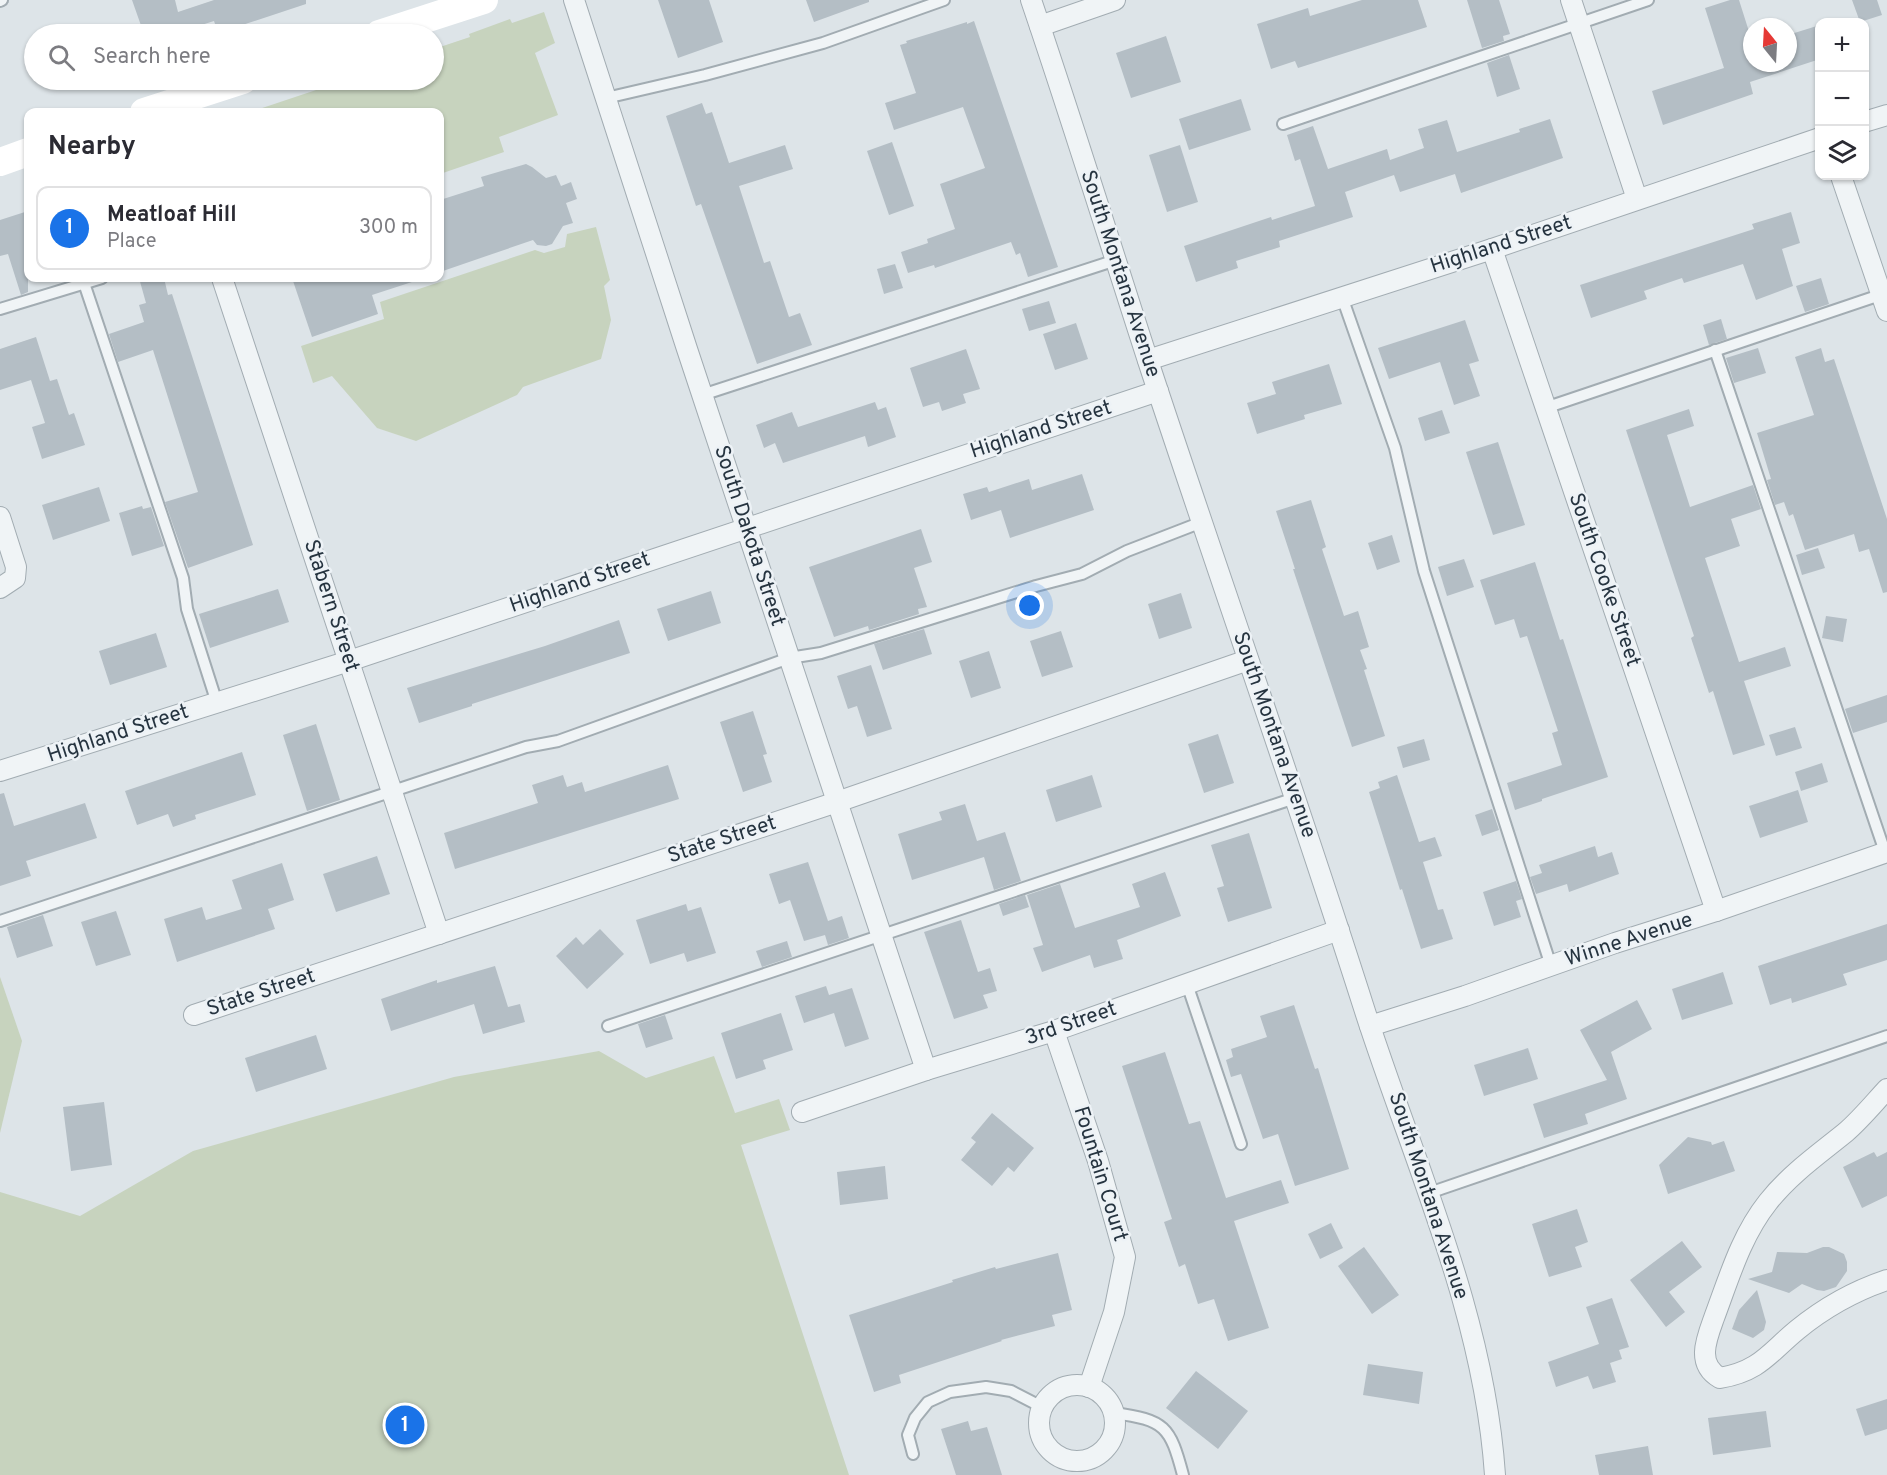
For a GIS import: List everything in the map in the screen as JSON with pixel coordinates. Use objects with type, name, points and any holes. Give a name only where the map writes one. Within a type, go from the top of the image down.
[{"type":"street","points":[[410,24],[484,0]]},
{"type":"street","name":"South Dakota Street","points":[[574,0],[702,395],[926,1070]]},
{"type":"street","name":"South Montana Avenue","points":[[1031,0],[1158,391],[1370,1026],[1429,1193],[1479,1363],[1488,1408],[1495,1475]]},
{"type":"street","points":[[1040,26],[1115,0]]},
{"type":"street","points":[[1571,0],[1637,199]]},
{"type":"street","points":[[166,108],[215,90]]},
{"type":"street","points":[[1869,120],[1887,115]]},
{"type":"street","name":"Highland Street","points":[[1148,360],[1492,249],[1815,140]]},
{"type":"street","points":[[0,162],[24,153]]},
{"type":"street","points":[[1842,180],[1885,299]]},
{"type":"street","name":"South Cooke Street","points":[[1492,249],[1716,911]]},
{"type":"street","name":"Stabern Street","points":[[223,282],[439,934]]},
{"type":"street","name":"Highland Street","points":[[0,771],[349,661],[1158,391]]},
{"type":"street","points":[[0,518],[16,567],[15,578],[0,588]]},
{"type":"street","name":"State Street","points":[[194,1015],[837,802],[1248,660]]},
{"type":"street","name":"Winne Avenue","points":[[1370,1026],[1465,996],[1886,852]]},
{"type":"street","name":"3rd Street","points":[[802,1112],[926,1070],[1054,1031],[1339,930]]},
{"type":"street","name":"Fountain Court","points":[[1054,1031],[1098,1161],[1125,1257],[1114,1312],[1089,1387]]},
{"type":"street","points":[[1887,1089],[1848,1130],[1802,1167],[1768,1202],[1740,1246],[1710,1330],[1704,1360],[1711,1372],[1720,1378],[1738,1375],[1763,1362],[1797,1330],[1833,1304],[1887,1280]]},
{"type":"street","points":[[1074,1385],[1089,1387],[1099,1392],[1108,1401],[1114,1413],[1115,1427],[1111,1439],[1105,1449],[1084,1461],[1061,1458],[1043,1441],[1039,1430],[1042,1407],[1050,1396],[1061,1389],[1074,1385]]},
{"type":"lane","points":[[606,98],[705,75],[823,43],[944,0]]},
{"type":"lane","points":[[1282,124],[1648,0]]},
{"type":"lane","points":[[702,395],[1116,260]]},
{"type":"lane","points":[[0,309],[88,282]]},
{"type":"lane","points":[[84,283],[183,578],[187,609],[217,703]]},
{"type":"lane","points":[[1342,297],[1395,448],[1424,571],[1551,966]]},
{"type":"lane","points":[[1545,408],[1714,350],[1885,299]]},
{"type":"lane","points":[[1714,350],[1886,852]]},
{"type":"lane","points":[[0,921],[526,747],[558,741],[789,658],[821,653],[1036,586],[1083,574],[1126,551],[1202,522]]},
{"type":"lane","points":[[608,1026],[1294,798]]},
{"type":"lane","points":[[1187,984],[1242,1144]]},
{"type":"lane","points":[[1429,1193],[1887,1036]]},
{"type":"lane","points":[[913,1454],[908,1435],[915,1418],[928,1402],[950,1392],[986,1387],[1011,1390],[1042,1407]]},
{"type":"lane","points":[[1114,1413],[1145,1418],[1163,1427],[1175,1444],[1184,1475]]},
{"type":"green space","points":[[544,12],[555,43],[535,53],[558,115],[499,137],[504,152],[444,173],[444,108],[262,108],[316,90],[444,90],[444,46],[510,19],[512,23]]},
{"type":"green space","points":[[596,227],[610,280],[604,286],[611,320],[601,359],[523,387],[517,395],[416,441],[377,428],[332,376],[313,383],[301,346],[384,319],[380,302],[535,250],[544,253],[565,247],[567,234]]},
{"type":"green space","points":[[0,977],[22,1041],[0,1133]]},
{"type":"green space","points":[[599,1051],[646,1078],[714,1056],[735,1113],[779,1099],[790,1130],[741,1145],[849,1475],[0,1475],[0,1192],[80,1216],[193,1151],[454,1077]]},
{"type":"building","points":[[132,0],[175,0],[178,12],[214,0],[306,0],[306,4],[245,24],[215,24],[214,21],[205,24],[140,24]]},
{"type":"building","points":[[658,0],[709,0],[723,42],[678,58]]},
{"type":"building","points":[[806,0],[869,0],[869,2],[814,22]]},
{"type":"building","points":[[1362,0],[1418,0],[1427,27],[1298,68],[1295,61],[1271,69],[1257,24],[1308,8],[1310,16]]},
{"type":"building","points":[[1467,0],[1499,0],[1510,34],[1503,36],[1504,41],[1482,48]]},
{"type":"building","points":[[1730,0],[1739,0],[1745,18],[1743,72],[1780,72],[1750,82],[1753,94],[1663,125],[1652,91],[1724,68],[1705,8]]},
{"type":"building","points":[[1852,0],[1877,0],[1882,15],[1869,19],[1859,18]]},
{"type":"building","points":[[974,21],[1058,267],[1028,277],[1020,253],[1016,255],[1011,242],[935,268],[934,265],[908,273],[901,252],[928,243],[927,239],[955,229],[940,184],[985,168],[963,107],[894,130],[885,103],[916,93],[900,45],[907,43],[906,41]]},
{"type":"building","points":[[1815,27],[1815,61],[1797,67],[1797,32]]},
{"type":"building","points":[[1166,36],[1181,82],[1131,98],[1116,53]]},
{"type":"building","points":[[1509,55],[1520,89],[1497,97],[1487,63]]},
{"type":"building","points":[[1241,99],[1251,130],[1189,150],[1179,119]]},
{"type":"building","points":[[702,103],[706,114],[712,112],[729,163],[785,145],[793,169],[739,186],[764,263],[770,261],[789,317],[800,313],[812,345],[757,364],[701,204],[696,206],[666,116]]},
{"type":"building","points":[[1550,119],[1563,158],[1461,193],[1455,174],[1400,192],[1394,175],[1345,192],[1353,217],[1279,241],[1280,247],[1236,261],[1238,268],[1196,282],[1184,246],[1271,217],[1272,220],[1315,206],[1300,159],[1295,161],[1287,135],[1313,126],[1328,169],[1387,149],[1390,160],[1424,148],[1418,129],[1447,120],[1457,152],[1520,132],[1519,129]]},
{"type":"building","points":[[892,142],[914,206],[889,215],[867,151]]},
{"type":"building","points":[[1180,145],[1198,202],[1167,212],[1149,155]]},
{"type":"building","points":[[526,164],[546,178],[556,175],[561,186],[571,182],[577,199],[566,203],[573,223],[563,226],[552,244],[537,245],[533,240],[444,271],[444,199],[484,186],[481,177]]},
{"type":"building","points":[[24,212],[24,282],[28,282],[28,292],[21,295],[8,254],[0,256],[0,220]]},
{"type":"building","points":[[1791,212],[1800,243],[1782,249],[1793,286],[1756,300],[1743,264],[1684,283],[1682,278],[1644,291],[1647,299],[1591,318],[1580,285],[1754,229],[1752,224]]},
{"type":"building","points":[[895,264],[903,288],[884,294],[877,269]]},
{"type":"building","points":[[1821,278],[1829,304],[1805,312],[1796,286]]},
{"type":"building","points":[[140,282],[165,282],[168,295],[172,294],[253,545],[188,568],[165,502],[198,492],[153,350],[118,362],[109,334],[144,322],[139,305],[146,303]]},
{"type":"building","points":[[293,282],[412,282],[372,295],[378,314],[312,337]]},
{"type":"building","points":[[1049,301],[1056,323],[1029,331],[1022,309]]},
{"type":"building","points":[[1721,319],[1727,339],[1709,345],[1703,325]]},
{"type":"building","points":[[1465,320],[1479,361],[1469,364],[1480,396],[1454,405],[1440,362],[1389,379],[1378,348]]},
{"type":"building","points":[[1076,323],[1088,359],[1055,370],[1043,334]]},
{"type":"building","points":[[36,337],[50,381],[57,379],[69,415],[74,413],[85,445],[42,459],[32,427],[45,423],[31,380],[0,390],[0,349]]},
{"type":"building","points":[[1758,348],[1766,373],[1734,383],[1726,358]]},
{"type":"building","points":[[1821,348],[1825,362],[1834,359],[1887,519],[1887,592],[1883,593],[1869,549],[1859,552],[1854,534],[1805,550],[1793,514],[1789,516],[1784,502],[1775,505],[1767,480],[1771,479],[1757,433],[1814,415],[1795,357]]},
{"type":"building","points":[[966,349],[980,389],[963,394],[966,403],[942,411],[939,402],[923,407],[910,368]]},
{"type":"building","points":[[1329,364],[1342,404],[1304,415],[1305,419],[1257,434],[1247,403],[1276,394],[1272,382]]},
{"type":"building","points":[[875,402],[878,410],[886,407],[896,437],[868,447],[865,436],[783,463],[775,443],[764,448],[756,425],[792,412],[798,427]]},
{"type":"building","points":[[1689,409],[1694,426],[1667,435],[1690,507],[1753,485],[1761,509],[1731,519],[1740,546],[1705,558],[1739,662],[1785,647],[1791,666],[1744,681],[1765,745],[1733,755],[1713,691],[1709,693],[1691,638],[1694,636],[1626,430]]},
{"type":"building","points":[[1442,410],[1450,433],[1425,441],[1418,418]]},
{"type":"building","points":[[1498,442],[1525,525],[1493,535],[1466,452]]},
{"type":"building","points":[[1082,474],[1094,510],[1010,538],[1001,510],[971,520],[963,494],[987,487],[989,492],[1029,479],[1032,490]]},
{"type":"building","points":[[99,487],[110,521],[53,540],[42,505]]},
{"type":"building","points":[[1311,500],[1326,547],[1322,549],[1344,616],[1358,611],[1369,647],[1360,650],[1367,669],[1364,670],[1385,736],[1352,747],[1276,511]]},
{"type":"building","points":[[142,506],[143,509],[151,507],[164,546],[132,556],[119,513]]},
{"type":"building","points":[[921,529],[932,562],[914,568],[927,607],[918,609],[919,614],[869,630],[868,626],[834,637],[809,567]]},
{"type":"building","points":[[1392,535],[1400,562],[1377,570],[1368,543]]},
{"type":"building","points":[[1818,548],[1825,568],[1802,575],[1796,555]]},
{"type":"building","points":[[1464,559],[1474,587],[1447,596],[1438,567]]},
{"type":"building","points":[[1535,562],[1608,777],[1515,810],[1507,783],[1562,765],[1552,733],[1558,731],[1527,636],[1520,638],[1514,619],[1495,625],[1480,580]]},
{"type":"building","points":[[278,589],[289,622],[210,648],[199,614]]},
{"type":"building","points":[[711,591],[721,623],[668,641],[657,609]]},
{"type":"building","points":[[1181,593],[1192,628],[1159,639],[1148,604]]},
{"type":"building","points":[[1826,616],[1847,619],[1843,642],[1822,638]]},
{"type":"building","points":[[619,620],[630,653],[419,723],[407,688],[545,646]]},
{"type":"building","points":[[924,629],[932,654],[883,670],[874,644]]},
{"type":"building","points":[[1061,631],[1073,667],[1042,677],[1030,641]]},
{"type":"building","points":[[156,633],[167,667],[110,685],[99,651]]},
{"type":"building","points":[[989,651],[1001,688],[971,698],[959,661]]},
{"type":"building","points":[[871,665],[892,729],[867,737],[857,706],[848,709],[837,676]]},
{"type":"building","points":[[1887,695],[1887,722],[1853,733],[1845,709]]},
{"type":"building","points":[[753,711],[767,754],[763,755],[772,782],[743,792],[720,722]]},
{"type":"building","points":[[316,724],[340,800],[307,811],[283,735]]},
{"type":"building","points":[[1795,727],[1802,748],[1776,756],[1769,735]]},
{"type":"building","points":[[1218,734],[1234,783],[1204,793],[1188,744]]},
{"type":"building","points":[[1424,739],[1430,760],[1403,768],[1397,747]]},
{"type":"building","points":[[242,752],[256,795],[195,815],[196,819],[173,827],[168,814],[137,825],[125,791]]},
{"type":"building","points":[[1822,763],[1828,782],[1801,791],[1795,772]]},
{"type":"building","points":[[668,765],[679,799],[455,869],[444,833],[538,803],[532,785],[563,775],[567,787],[582,782],[585,792]]},
{"type":"building","points":[[1092,775],[1102,807],[1056,822],[1046,790]]},
{"type":"building","points":[[1397,775],[1419,842],[1435,837],[1442,856],[1423,862],[1438,910],[1443,909],[1453,939],[1421,949],[1369,792],[1380,788],[1378,782]]},
{"type":"building","points":[[1798,790],[1808,822],[1760,838],[1749,806]]},
{"type":"building","points":[[4,793],[14,826],[85,803],[97,838],[26,861],[31,876],[0,886],[0,794]]},
{"type":"building","points":[[965,804],[977,841],[1005,832],[1021,881],[994,890],[984,857],[912,880],[898,834],[942,820],[939,812]]},
{"type":"building","points":[[1492,809],[1499,830],[1482,836],[1475,815]]},
{"type":"building","points":[[1249,833],[1272,908],[1228,922],[1217,888],[1224,886],[1211,845]]},
{"type":"building","points":[[1595,846],[1598,857],[1612,852],[1619,874],[1569,892],[1567,884],[1536,894],[1530,877],[1542,873],[1539,865]]},
{"type":"building","points":[[377,856],[390,894],[336,912],[323,874]]},
{"type":"building","points":[[808,862],[828,921],[842,916],[849,938],[828,945],[825,935],[804,941],[790,900],[779,904],[769,874]]},
{"type":"building","points":[[282,863],[294,900],[268,909],[275,929],[177,962],[164,919],[202,907],[206,920],[242,909],[232,880]]},
{"type":"building","points":[[1165,872],[1181,916],[1117,940],[1123,959],[1094,968],[1090,955],[1042,972],[1033,948],[1043,945],[1027,895],[1060,884],[1075,928],[1140,907],[1132,884]]},
{"type":"building","points":[[1516,881],[1522,899],[1516,901],[1521,917],[1494,926],[1483,892]]},
{"type":"building","points":[[1025,895],[1029,907],[1003,916],[999,904]]},
{"type":"building","points":[[686,904],[688,911],[701,907],[716,953],[687,962],[684,953],[650,964],[636,920]]},
{"type":"building","points":[[116,911],[131,955],[96,966],[81,922]]},
{"type":"building","points":[[43,915],[53,946],[17,958],[7,927]]},
{"type":"building","points":[[961,920],[978,972],[990,968],[997,991],[983,995],[988,1008],[954,1019],[924,932]]},
{"type":"building","points":[[1887,924],[1887,960],[1843,974],[1847,985],[1792,1003],[1791,998],[1770,1005],[1758,966]]},
{"type":"building","points":[[600,929],[624,954],[587,989],[556,956],[576,937],[583,945]]},
{"type":"building","points":[[787,941],[792,957],[762,967],[756,951]]},
{"type":"building","points":[[495,966],[508,1007],[520,1004],[525,1022],[483,1034],[474,1004],[391,1031],[381,999],[437,980],[437,983]]},
{"type":"building","points":[[1723,972],[1733,1004],[1682,1020],[1672,989]]},
{"type":"building","points":[[826,986],[829,995],[852,988],[869,1039],[845,1047],[834,1013],[804,1023],[795,996]]},
{"type":"building","points":[[1637,1000],[1652,1029],[1611,1052],[1627,1099],[1585,1114],[1588,1124],[1544,1138],[1533,1104],[1607,1080],[1580,1030]]},
{"type":"building","points":[[1294,1005],[1315,1069],[1318,1068],[1349,1169],[1295,1186],[1278,1134],[1263,1139],[1241,1074],[1231,1077],[1226,1060],[1233,1057],[1231,1049],[1267,1037],[1260,1016]]},
{"type":"building","points":[[781,1013],[793,1050],[763,1060],[766,1069],[736,1079],[721,1033]]},
{"type":"building","points":[[665,1015],[673,1039],[646,1048],[638,1024]]},
{"type":"building","points":[[316,1035],[327,1069],[256,1092],[245,1058]]},
{"type":"building","points":[[1528,1048],[1538,1079],[1484,1096],[1474,1065]]},
{"type":"building","points":[[1165,1052],[1189,1124],[1200,1121],[1226,1198],[1281,1180],[1289,1203],[1234,1221],[1269,1328],[1228,1341],[1214,1299],[1198,1304],[1185,1264],[1179,1267],[1164,1222],[1172,1219],[1122,1066]]},
{"type":"building","points":[[104,1102],[112,1165],[71,1171],[63,1107]]},
{"type":"building","points":[[992,1113],[1034,1148],[1014,1172],[1008,1167],[992,1186],[961,1160],[976,1142],[971,1138]]},
{"type":"building","points":[[1688,1137],[1711,1142],[1712,1145],[1724,1141],[1735,1171],[1668,1194],[1659,1165]]},
{"type":"building","points":[[1874,1152],[1877,1157],[1887,1152],[1887,1196],[1862,1208],[1843,1167]]},
{"type":"building","points":[[885,1166],[888,1199],[840,1205],[837,1172]]},
{"type":"building","points":[[1577,1209],[1588,1242],[1575,1247],[1582,1267],[1549,1277],[1532,1224]]},
{"type":"building","points":[[1331,1223],[1343,1248],[1320,1259],[1308,1234]]},
{"type":"building","points":[[1682,1241],[1702,1267],[1669,1292],[1685,1312],[1666,1327],[1630,1280]]},
{"type":"building","points":[[1364,1247],[1399,1295],[1372,1314],[1338,1266]]},
{"type":"building","points":[[1829,1247],[1844,1254],[1847,1262],[1847,1271],[1836,1287],[1824,1291],[1802,1284],[1789,1293],[1748,1279],[1772,1272],[1777,1252],[1807,1253]]},
{"type":"building","points":[[1058,1253],[1072,1310],[1052,1315],[1055,1326],[1001,1340],[899,1375],[901,1383],[874,1392],[849,1315],[995,1267],[996,1269]]},
{"type":"building","points":[[1757,1290],[1766,1322],[1764,1330],[1753,1338],[1732,1329],[1739,1310]]},
{"type":"building","points":[[1612,1298],[1629,1347],[1619,1350],[1622,1359],[1610,1363],[1616,1382],[1593,1389],[1588,1376],[1556,1387],[1548,1362],[1599,1344],[1586,1307]]},
{"type":"building","points":[[1368,1364],[1423,1372],[1419,1404],[1363,1395]]},
{"type":"building","points":[[1196,1371],[1248,1411],[1218,1449],[1166,1408]]},
{"type":"building","points":[[1887,1399],[1887,1429],[1865,1436],[1856,1409]]},
{"type":"building","points":[[1766,1411],[1771,1447],[1713,1455],[1708,1418]]},
{"type":"building","points":[[968,1421],[971,1431],[987,1427],[1002,1475],[956,1475],[941,1429]]},
{"type":"building","points":[[1648,1446],[1653,1475],[1599,1475],[1595,1455]]},
{"type":"place","name":"Meatloaf Hill","points":[[405,1425]]}]
